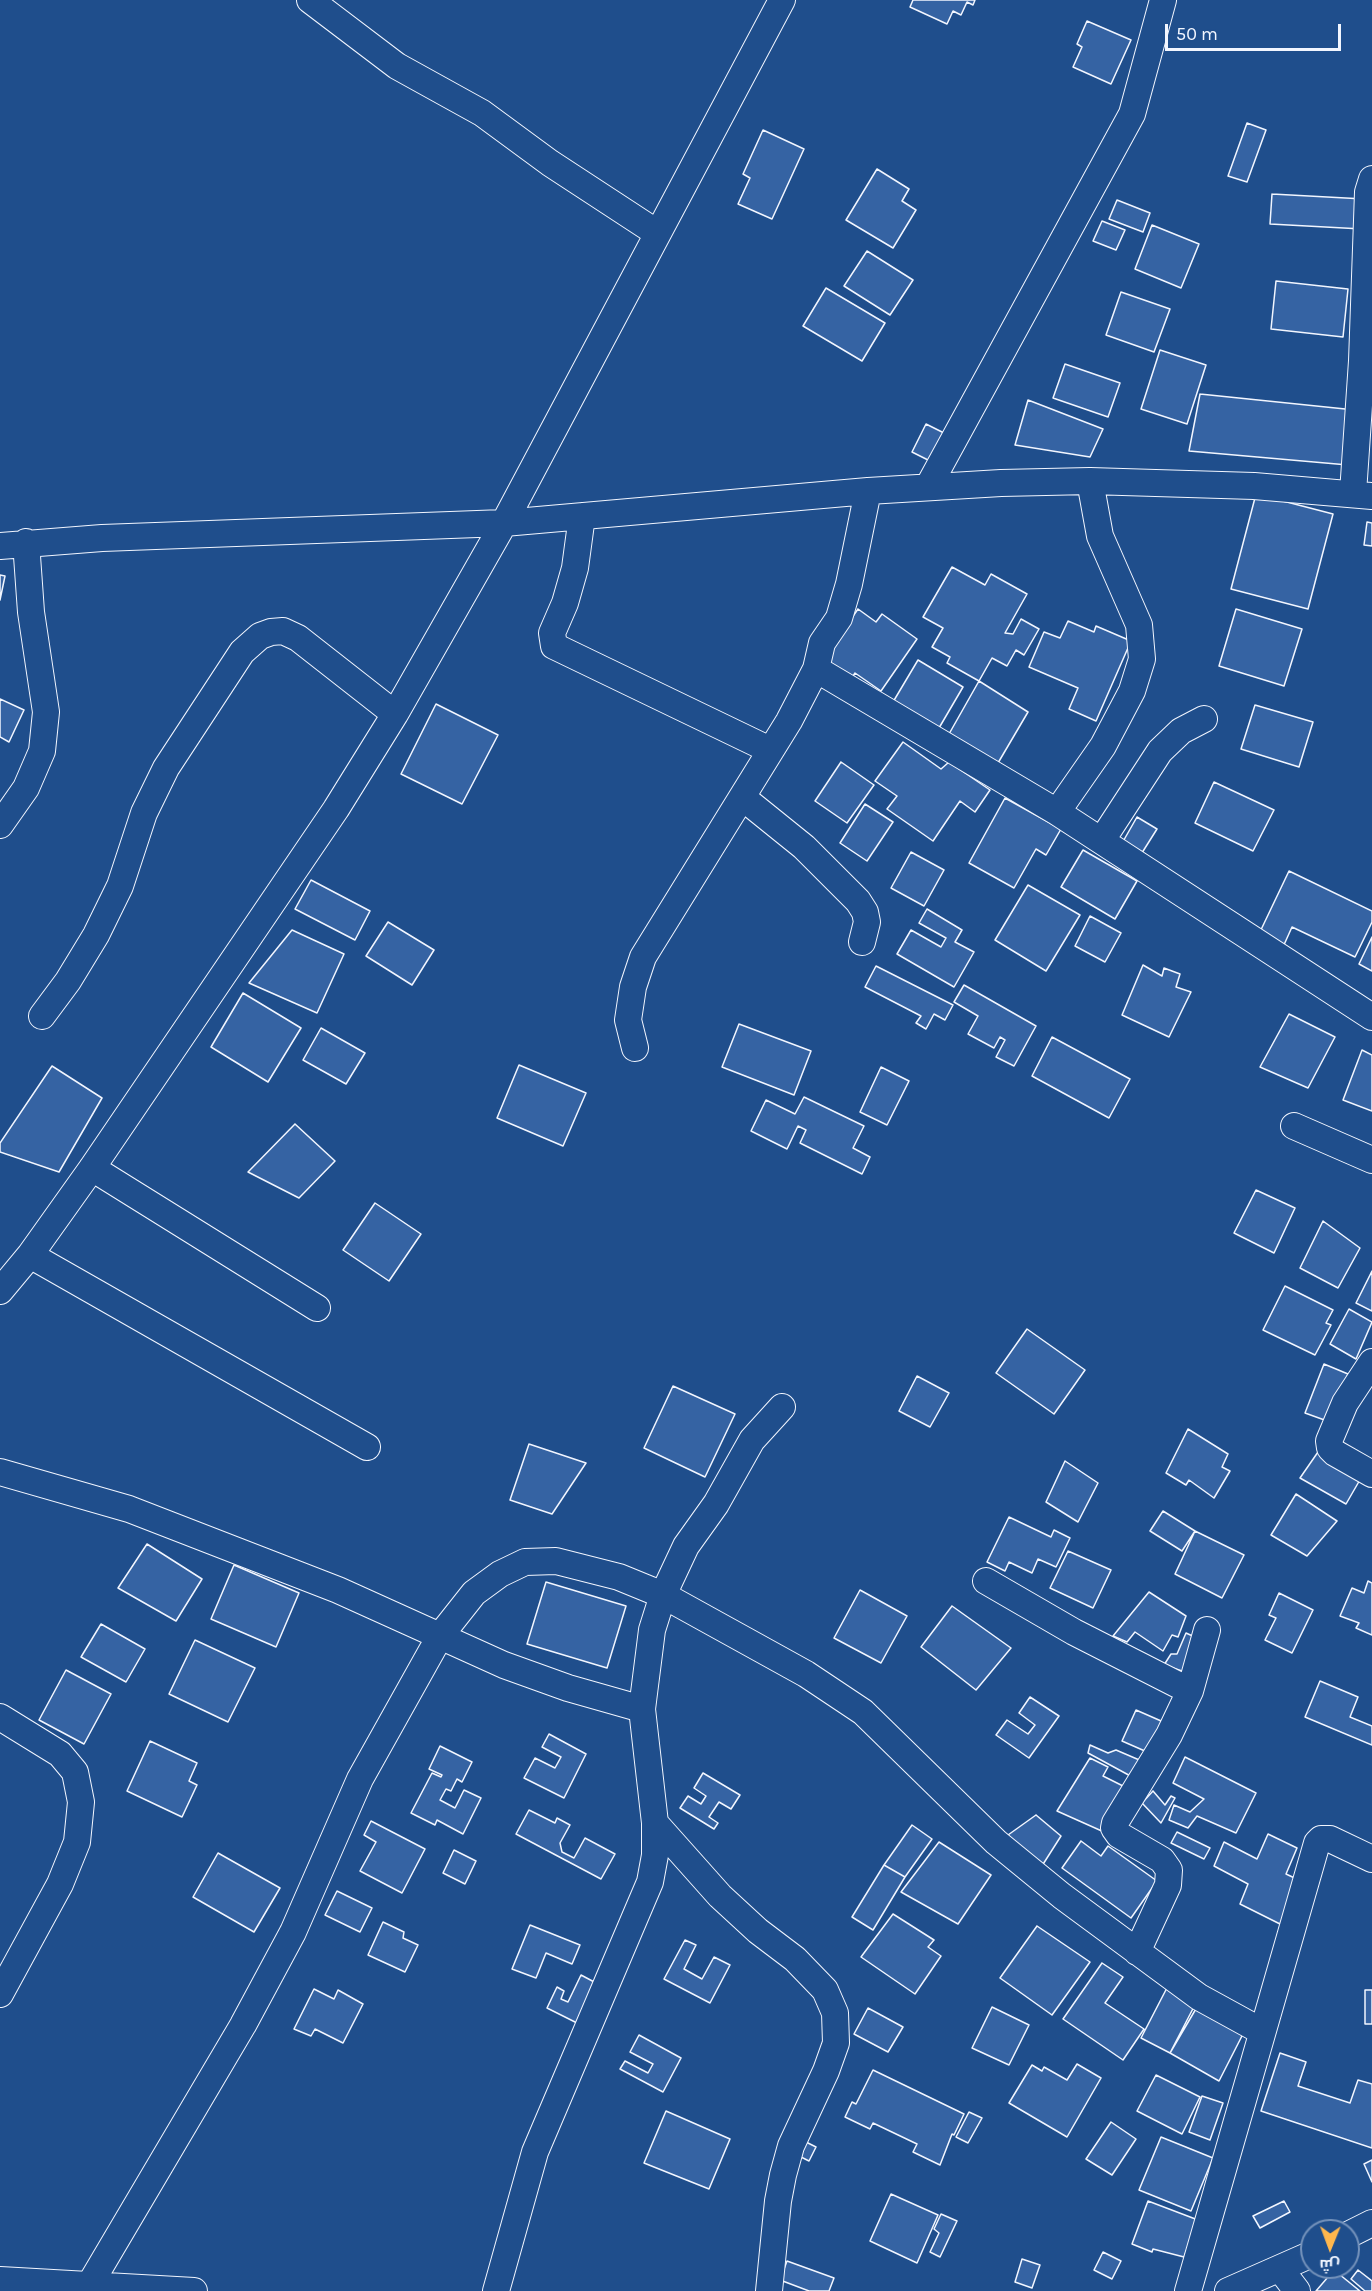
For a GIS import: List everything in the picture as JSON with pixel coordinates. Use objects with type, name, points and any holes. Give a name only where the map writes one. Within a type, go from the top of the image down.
[{"type":"street","points":[[310,0],[398,66],[483,113],[550,162],[657,233]]},
{"type":"street","points":[[0,1291],[30,1255],[92,1168],[336,809],[395,714],[504,523],[782,0]]},
{"type":"street","points":[[928,487],[1132,114],[1163,0]]},
{"type":"street","points":[[0,546],[26,542],[504,523],[928,487],[1090,482],[1254,486],[1362,495],[1367,359],[1368,192],[1372,179]]},
{"type":"street","points":[[1057,812],[1103,746],[1132,691],[1142,659],[1138,625],[1100,536],[1090,482]]},
{"type":"street","points":[[635,1048],[628,1020],[633,987],[643,957],[789,721],[816,669],[822,643],[839,618],[849,584],[868,491]]},
{"type":"street","points":[[582,516],[574,568],[565,603],[552,633],[554,646],[770,750]]},
{"type":"street","points":[[0,825],[26,788],[42,751],[46,712],[31,612],[26,542]]},
{"type":"street","points":[[42,1016],[68,981],[96,935],[120,886],[144,813],[166,768],[242,652],[260,636],[270,632],[283,632],[298,638],[395,714]]},
{"type":"street","points":[[816,669],[1102,840],[1256,944],[1372,1017]]},
{"type":"street","points":[[1102,840],[1160,751],[1181,730],[1204,718]]},
{"type":"street","points":[[742,797],[804,847],[858,901],[865,912],[867,922],[862,942]]},
{"type":"street","points":[[1294,1126],[1372,1160]]},
{"type":"street","points":[[92,1168],[317,1308]]},
{"type":"street","points":[[30,1255],[368,1447]]},
{"type":"street","points":[[1372,1362],[1345,1402],[1329,1442],[1330,1448],[1335,1453],[1372,1474]]},
{"type":"street","points":[[496,2291],[535,2152],[650,1882],[655,1855],[655,1823],[642,1709],[652,1630],[663,1595],[686,1546],[716,1504],[752,1440],[782,1407]]},
{"type":"street","points":[[0,1472],[129,1509],[338,1590],[514,1669],[568,1688],[642,1709]]},
{"type":"street","points":[[90,2284],[276,1963],[360,1779],[440,1636],[474,1593],[500,1574],[525,1562],[556,1561],[585,1567],[663,1595],[693,1614],[806,1674],[863,1712],[996,1842],[1137,1952],[1199,1997],[1261,2031]]},
{"type":"street","points":[[986,1581],[1074,1632],[1190,1691]]},
{"type":"street","points":[[1137,1952],[1168,1885],[1169,1870],[1162,1860],[1119,1835],[1114,1828],[1115,1823],[1169,1735],[1190,1691],[1208,1630]]},
{"type":"street","points":[[0,1716],[60,1754],[75,1772],[81,1802],[77,1842],[64,1873],[0,1994]]},
{"type":"street","points":[[655,1823],[720,1896],[758,1931],[795,1959],[825,1990],[835,2013],[836,2043],[826,2071],[791,2146],[783,2175],[778,2201],[769,2291]]},
{"type":"street","points":[[1188,2291],[1317,1843],[1321,1839],[1330,1839],[1372,1859]]},
{"type":"street","points":[[1228,2291],[1300,2260]]},
{"type":"street","points":[[1281,2270],[1297,2291]]},
{"type":"street","points":[[0,2280],[195,2291]]},
{"type":"building","points":[[913,0],[975,0],[973,5],[967,2],[961,15],[953,11],[947,24],[910,7]]},
{"type":"building","points":[[1087,21],[1131,40],[1111,84],[1073,67],[1082,47],[1077,44]]},
{"type":"building","points":[[1247,123],[1266,130],[1247,182],[1228,176]]},
{"type":"building","points":[[763,130],[804,149],[772,219],[738,204],[750,178],[743,174]]},
{"type":"building","points":[[877,169],[909,189],[902,201],[916,210],[893,248],[846,220]]},
{"type":"building","points":[[1272,194],[1364,199],[1362,229],[1270,224]]},
{"type":"building","points":[[1117,200],[1150,213],[1143,232],[1109,219]]},
{"type":"building","points":[[1102,221],[1125,230],[1116,250],[1093,241]]},
{"type":"building","points":[[1152,225],[1199,244],[1181,288],[1135,269]]},
{"type":"building","points":[[867,251],[913,280],[890,315],[844,286]]},
{"type":"building","points":[[1276,281],[1348,289],[1343,337],[1271,329]]},
{"type":"building","points":[[826,288],[885,323],[862,361],[803,326]]},
{"type":"building","points":[[1121,292],[1170,309],[1154,352],[1106,335]]},
{"type":"building","points":[[1160,350],[1206,365],[1187,424],[1141,409]]},
{"type":"building","points":[[1065,364],[1120,383],[1108,417],[1053,398]]},
{"type":"building","points":[[1200,394],[1355,410],[1348,465],[1189,451]]},
{"type":"building","points":[[1028,400],[1103,429],[1090,457],[1015,445]]},
{"type":"building","points":[[926,424],[946,434],[932,462],[912,452]]},
{"type":"building","points":[[1256,494],[1333,514],[1308,609],[1231,589]]},
{"type":"building","points":[[1367,522],[1372,523],[1372,546],[1364,545]]},
{"type":"building","points":[[952,567],[985,585],[991,574],[1027,594],[1005,633],[1013,634],[1021,619],[1039,629],[1024,655],[1016,650],[1007,666],[992,658],[979,681],[947,663],[950,657],[932,647],[943,628],[923,617]]},
{"type":"building","points":[[0,575],[5,576],[0,600]]},
{"type":"building","points":[[858,609],[876,622],[882,614],[917,639],[881,691],[855,673],[850,681],[822,661]]},
{"type":"building","points":[[1236,609],[1302,629],[1284,686],[1219,666]]},
{"type":"building","points":[[1068,621],[1094,632],[1096,626],[1131,641],[1096,721],[1069,709],[1078,688],[1029,667],[1044,632],[1060,638]]},
{"type":"building","points":[[918,660],[963,687],[939,728],[893,702]]},
{"type":"building","points":[[979,681],[1028,712],[998,763],[949,734]]},
{"type":"building","points":[[0,699],[24,710],[9,742],[0,737]]},
{"type":"building","points":[[436,704],[498,735],[462,804],[401,774]]},
{"type":"building","points":[[1255,705],[1313,722],[1299,767],[1241,749]]},
{"type":"building","points":[[903,742],[941,769],[949,762],[990,790],[975,812],[960,801],[933,841],[887,809],[897,796],[875,781]]},
{"type":"building","points":[[841,762],[874,785],[847,823],[815,801]]},
{"type":"building","points":[[1214,782],[1274,810],[1253,851],[1195,823]]},
{"type":"building","points":[[1005,798],[1061,829],[1046,855],[1036,849],[1014,888],[969,863]]},
{"type":"building","points":[[865,804],[893,822],[867,861],[840,843]]},
{"type":"building","points":[[1137,817],[1157,829],[1140,856],[1121,845]]},
{"type":"building","points":[[1083,850],[1137,881],[1115,919],[1061,887]]},
{"type":"building","points":[[911,852],[944,870],[924,906],[891,888]]},
{"type":"building","points":[[1289,871],[1372,911],[1372,922],[1355,957],[1292,927],[1283,947],[1258,936]]},
{"type":"building","points":[[311,880],[370,911],[355,940],[295,909]]},
{"type":"building","points":[[1028,885],[1080,915],[1046,971],[995,940]]},
{"type":"building","points":[[927,909],[962,930],[955,942],[974,952],[954,987],[897,954],[911,930],[941,947],[946,938],[919,923]]},
{"type":"building","points":[[1090,916],[1121,933],[1105,962],[1075,946]]},
{"type":"building","points":[[388,922],[434,950],[412,985],[366,956]]},
{"type":"building","points":[[292,930],[344,954],[317,1013],[249,983]]},
{"type":"building","points":[[1372,937],[1372,971],[1359,964]]},
{"type":"building","points":[[1143,965],[1162,976],[1164,968],[1180,974],[1176,987],[1191,992],[1169,1037],[1122,1015]]},
{"type":"building","points":[[876,966],[953,1005],[945,1020],[934,1014],[926,1029],[916,1023],[921,1016],[865,987]]},
{"type":"building","points":[[964,985],[1036,1026],[1014,1066],[996,1057],[1005,1040],[1000,1037],[994,1048],[968,1034],[978,1016],[954,1002]]},
{"type":"building","points":[[243,993],[301,1028],[268,1082],[211,1047]]},
{"type":"building","points":[[1289,1014],[1335,1037],[1308,1088],[1260,1067]]},
{"type":"building","points":[[739,1024],[811,1051],[794,1095],[722,1067]]},
{"type":"building","points":[[321,1028],[365,1053],[346,1084],[303,1060]]},
{"type":"building","points":[[1052,1037],[1130,1079],[1109,1118],[1032,1076]]},
{"type":"building","points":[[1362,1050],[1372,1055],[1372,1111],[1343,1100]]},
{"type":"building","points":[[519,1065],[586,1093],[563,1146],[497,1118]]},
{"type":"building","points":[[52,1066],[102,1098],[59,1172],[0,1152],[0,1143]]},
{"type":"building","points":[[881,1067],[909,1081],[887,1125],[860,1112]]},
{"type":"building","points":[[804,1097],[864,1126],[853,1148],[870,1157],[862,1174],[800,1143],[806,1130],[798,1126],[787,1149],[751,1131],[766,1100],[795,1114]]},
{"type":"building","points":[[295,1124],[335,1161],[299,1198],[248,1172]]},
{"type":"building","points":[[1256,1190],[1295,1208],[1274,1253],[1234,1233]]},
{"type":"building","points":[[375,1203],[421,1234],[389,1281],[343,1250]]},
{"type":"building","points":[[1323,1221],[1360,1248],[1338,1288],[1300,1268]]},
{"type":"building","points":[[1372,1271],[1372,1311],[1356,1303]]},
{"type":"building","points":[[1285,1286],[1333,1310],[1326,1323],[1331,1325],[1315,1355],[1263,1330]]},
{"type":"building","points":[[1349,1309],[1372,1322],[1356,1359],[1330,1344]]},
{"type":"building","points":[[1027,1329],[1085,1370],[1054,1414],[996,1373]]},
{"type":"building","points":[[1324,1364],[1348,1374],[1330,1422],[1305,1413]]},
{"type":"building","points":[[917,1376],[949,1393],[930,1427],[899,1411]]},
{"type":"building","points":[[673,1386],[735,1414],[705,1477],[644,1448]]},
{"type":"building","points":[[1188,1429],[1228,1454],[1222,1467],[1230,1471],[1214,1498],[1189,1480],[1186,1485],[1166,1473]]},
{"type":"building","points":[[529,1444],[586,1463],[552,1514],[510,1500]]},
{"type":"building","points":[[1318,1452],[1361,1478],[1346,1504],[1300,1478]]},
{"type":"building","points":[[1065,1461],[1098,1483],[1078,1522],[1046,1502]]},
{"type":"building","points":[[1296,1494],[1337,1521],[1307,1556],[1271,1535]]},
{"type":"building","points":[[1163,1511],[1195,1531],[1182,1551],[1150,1531]]},
{"type":"building","points":[[1009,1517],[1051,1537],[1054,1530],[1070,1538],[1056,1567],[1038,1559],[1032,1573],[1009,1562],[1005,1571],[987,1562]]},
{"type":"building","points":[[1195,1531],[1244,1555],[1222,1598],[1175,1574]]},
{"type":"building","points":[[147,1544],[202,1579],[176,1621],[118,1588]]},
{"type":"building","points":[[1068,1551],[1111,1570],[1093,1608],[1050,1588]]},
{"type":"building","points":[[234,1565],[299,1593],[276,1647],[211,1619]]},
{"type":"building","points":[[1368,1581],[1372,1583],[1372,1635],[1356,1628],[1359,1623],[1340,1616],[1352,1588],[1364,1593]]},
{"type":"building","points":[[546,1582],[626,1606],[607,1668],[527,1644]]},
{"type":"building","points":[[860,1590],[907,1616],[881,1663],[834,1638]]},
{"type":"building","points":[[1149,1592],[1186,1616],[1178,1637],[1172,1635],[1163,1651],[1135,1632],[1127,1642],[1113,1636]]},
{"type":"building","points":[[1279,1593],[1313,1610],[1292,1653],[1265,1640],[1276,1618],[1269,1615]]},
{"type":"building","points":[[952,1606],[1011,1648],[976,1690],[921,1647]]},
{"type":"building","points":[[101,1624],[145,1649],[126,1682],[81,1657]]},
{"type":"building","points":[[1186,1633],[1197,1638],[1185,1672],[1164,1665],[1171,1654],[1177,1654]]},
{"type":"building","points":[[195,1640],[255,1668],[228,1722],[169,1694]]},
{"type":"building","points":[[66,1670],[111,1694],[84,1744],[39,1720]]},
{"type":"building","points":[[1320,1681],[1358,1697],[1350,1717],[1372,1726],[1372,1745],[1305,1717]]},
{"type":"building","points":[[1030,1697],[1059,1716],[1029,1758],[996,1735],[1007,1720],[1028,1734],[1035,1725],[1019,1713]]},
{"type":"building","points":[[1136,1710],[1168,1724],[1154,1755],[1122,1741]]},
{"type":"building","points":[[549,1734],[586,1754],[564,1798],[524,1778],[535,1758],[555,1768],[561,1757],[542,1747]]},
{"type":"building","points":[[150,1741],[197,1763],[189,1781],[197,1785],[182,1817],[127,1791]]},
{"type":"building","points":[[1090,1745],[1108,1753],[1116,1750],[1144,1762],[1136,1779],[1088,1753]]},
{"type":"building","points":[[440,1746],[472,1762],[462,1782],[457,1779],[451,1791],[446,1789],[440,1800],[455,1808],[464,1790],[481,1798],[463,1834],[437,1820],[435,1825],[411,1813],[432,1773],[441,1777],[442,1775],[429,1769]]},
{"type":"building","points":[[1185,1757],[1256,1793],[1236,1833],[1197,1816],[1188,1828],[1169,1820],[1174,1805],[1190,1812],[1204,1799],[1173,1783]]},
{"type":"building","points":[[1090,1758],[1108,1767],[1103,1776],[1125,1787],[1104,1832],[1057,1811]]},
{"type":"building","points":[[703,1773],[740,1795],[731,1809],[719,1802],[709,1817],[718,1823],[714,1829],[680,1808],[688,1796],[701,1804],[706,1796],[694,1788]]},
{"type":"building","points":[[1153,1791],[1165,1805],[1171,1796],[1175,1798],[1161,1823],[1142,1803]]},
{"type":"building","points":[[529,1810],[555,1823],[557,1818],[570,1825],[560,1843],[562,1852],[574,1858],[585,1838],[615,1854],[601,1879],[516,1834]]},
{"type":"building","points":[[1036,1815],[1061,1836],[1040,1869],[1008,1835]]},
{"type":"building","points":[[371,1821],[425,1849],[402,1893],[360,1871],[376,1842],[364,1835]]},
{"type":"building","points":[[912,1825],[932,1839],[905,1877],[884,1865]]},
{"type":"building","points":[[1177,1832],[1210,1848],[1204,1859],[1171,1843]]},
{"type":"building","points":[[1268,1834],[1297,1848],[1286,1874],[1301,1881],[1280,1924],[1240,1904],[1248,1884],[1214,1866],[1224,1842],[1257,1859]]},
{"type":"building","points":[[1081,1841],[1101,1856],[1108,1846],[1157,1881],[1131,1918],[1062,1868]]},
{"type":"building","points":[[939,1842],[991,1875],[958,1924],[901,1892]]},
{"type":"building","points":[[454,1850],[476,1861],[465,1884],[443,1873]]},
{"type":"building","points":[[218,1853],[280,1888],[254,1932],[193,1897]]},
{"type":"building","points":[[884,1865],[905,1877],[873,1930],[852,1917]]},
{"type":"building","points":[[337,1891],[372,1908],[360,1932],[325,1915]]},
{"type":"building","points":[[893,1914],[934,1940],[928,1947],[941,1956],[915,1994],[861,1957]]},
{"type":"building","points":[[383,1922],[404,1932],[403,1938],[418,1945],[405,1972],[368,1955]]},
{"type":"building","points":[[530,1925],[580,1945],[572,1964],[546,1953],[536,1978],[512,1969]]},
{"type":"building","points":[[1037,1926],[1090,1962],[1052,2015],[1000,1978]]},
{"type":"building","points":[[685,1940],[696,1945],[684,1969],[702,1979],[714,1957],[730,1965],[710,2003],[664,1979]]},
{"type":"building","points":[[1102,1963],[1123,1977],[1105,2003],[1144,2029],[1123,2060],[1063,2019]]},
{"type":"building","points":[[581,1975],[598,1984],[579,2024],[547,2008],[557,1987],[564,1991],[561,1999],[568,2002]]},
{"type":"building","points":[[1170,1982],[1199,1997],[1170,2053],[1141,2038]]},
{"type":"building","points":[[314,1989],[334,1999],[338,1990],[363,2004],[343,2043],[315,2029],[311,2036],[294,2029]]},
{"type":"building","points":[[1365,1990],[1372,1990],[1372,2024],[1365,2024]]},
{"type":"building","points":[[992,2007],[1029,2025],[1009,2065],[972,2048]]},
{"type":"building","points":[[1197,2007],[1244,2032],[1219,2081],[1170,2053]]},
{"type":"building","points":[[868,2008],[903,2027],[888,2052],[854,2034]]},
{"type":"building","points":[[639,2035],[681,2058],[663,2092],[620,2069],[625,2061],[648,2073],[653,2064],[630,2052]]},
{"type":"building","points":[[1280,2053],[1306,2062],[1298,2086],[1350,2103],[1358,2080],[1372,2084],[1372,2148],[1261,2111]]},
{"type":"building","points":[[1077,2064],[1101,2078],[1067,2137],[1009,2103],[1032,2065],[1042,2071],[1044,2067],[1067,2080]]},
{"type":"building","points":[[873,2070],[964,2114],[954,2135],[952,2134],[940,2165],[913,2152],[917,2144],[873,2123],[870,2129],[845,2117],[852,2102],[856,2104]]},
{"type":"building","points":[[1156,2075],[1200,2097],[1182,2134],[1137,2111]]},
{"type":"building","points":[[1202,2096],[1223,2103],[1210,2140],[1189,2132]]},
{"type":"building","points":[[666,2111],[730,2139],[709,2189],[644,2163]]},
{"type":"building","points":[[969,2112],[982,2118],[968,2143],[956,2137]]},
{"type":"building","points":[[1111,2122],[1136,2139],[1112,2175],[1086,2159]]},
{"type":"building","points":[[1161,2137],[1213,2158],[1191,2211],[1139,2190]]},
{"type":"building","points":[[802,2140],[816,2147],[809,2161],[795,2154]]},
{"type":"building","points":[[1372,2160],[1372,2182],[1364,2164]]},
{"type":"building","points":[[891,2194],[938,2215],[917,2263],[870,2241]]},
{"type":"building","points":[[1148,2201],[1198,2220],[1184,2257],[1153,2249],[1152,2252],[1132,2244]]},
{"type":"building","points":[[1284,2201],[1290,2212],[1260,2228],[1253,2216]]},
{"type":"building","points":[[941,2214],[957,2221],[940,2257],[930,2252],[939,2233],[934,2229]]},
{"type":"building","points":[[1103,2252],[1121,2261],[1112,2279],[1094,2270]]},
{"type":"building","points":[[1022,2259],[1040,2265],[1032,2288],[1015,2282]]},
{"type":"building","points":[[787,2261],[834,2278],[829,2291],[809,2291],[780,2280]]},
{"type":"building","points":[[1360,2272],[1372,2281],[1372,2291],[1365,2291],[1351,2279],[1360,2279]]},
{"type":"building","points":[[1326,2279],[1345,2279],[1360,2291],[1316,2291]]}]
